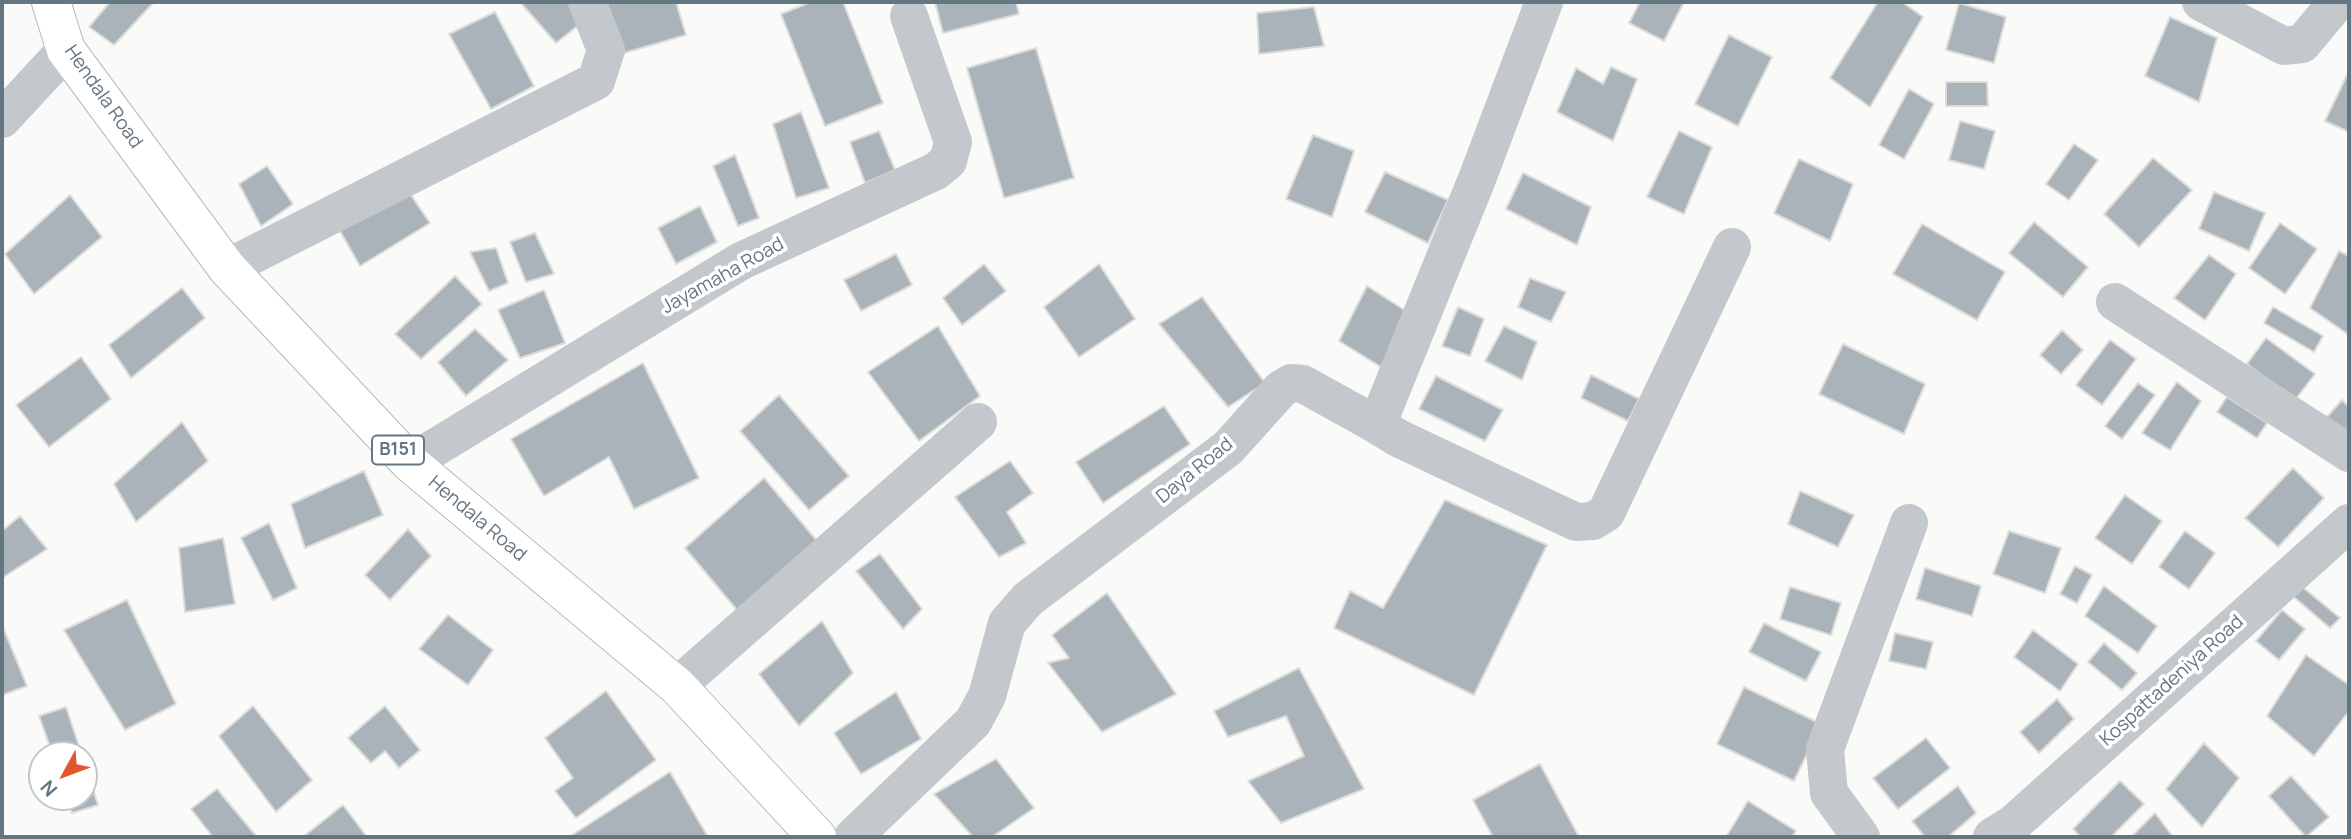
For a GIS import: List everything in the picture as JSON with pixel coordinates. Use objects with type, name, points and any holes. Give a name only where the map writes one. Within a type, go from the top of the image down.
[{"type":"main road","name":"Hendala Road","points":[[51,2],[66,50],[227,268],[410,463],[677,686],[817,837]]},
{"type":"street","points":[[227,268],[596,81],[606,50],[587,2]]},
{"type":"street","points":[[1377,425],[1544,2]]},
{"type":"street","points":[[2201,2],[2284,46],[2302,44],[2337,2],[2349,5]]},
{"type":"street","name":"Jayamaha Road","points":[[410,463],[741,261],[936,171],[948,161],[953,142],[909,16]]},
{"type":"street","points":[[2,119],[66,50]]},
{"type":"street","name":"Daya Road","points":[[853,837],[973,722],[988,696],[1007,622],[1028,599],[1228,448],[1281,389],[1291,383],[1303,384],[1398,438],[1576,522],[1592,521],[1606,513],[1732,247]]},
{"type":"street","points":[[2115,302],[2349,453]]},
{"type":"street","points":[[677,686],[978,422]]},
{"type":"street","points":[[1861,837],[1829,793],[1825,749],[1909,523]]},
{"type":"street","name":"Kospattadeniya Road","points":[[2011,833],[2349,523]]},
{"type":"building","points":[[110,2],[154,2],[114,45],[89,27]]},
{"type":"building","points":[[520,2],[578,2],[589,17],[556,43]]},
{"type":"building","points":[[602,2],[676,2],[686,35],[617,55]]},
{"type":"building","points":[[811,2],[843,2],[883,103],[825,126],[781,14]]},
{"type":"building","points":[[935,2],[1016,2],[1019,14],[943,33]]},
{"type":"building","points":[[1640,2],[1684,2],[1664,41],[1629,23]]},
{"type":"building","points":[[1878,2],[1902,2],[1923,17],[1870,107],[1830,78]]},
{"type":"building","points":[[1959,3],[2006,17],[1994,63],[1946,50]]},
{"type":"building","points":[[1314,7],[1324,46],[1259,54],[1257,13]]},
{"type":"building","points":[[495,12],[534,86],[491,109],[449,34]]},
{"type":"building","points":[[2170,17],[2217,38],[2199,102],[2145,76]]},
{"type":"building","points":[[1729,35],[1772,57],[1738,126],[1695,104]]},
{"type":"building","points":[[1036,48],[1074,178],[1004,198],[967,68]]},
{"type":"building","points":[[1611,67],[1637,79],[1613,141],[1557,112],[1576,68],[1603,84]]},
{"type":"building","points":[[2349,73],[2349,132],[2325,121]]},
{"type":"building","points":[[1946,82],[1987,82],[1988,106],[1946,106]]},
{"type":"building","points":[[1909,89],[1934,104],[1904,159],[1879,145]]},
{"type":"building","points":[[801,112],[829,188],[796,198],[773,124]]},
{"type":"building","points":[[1960,121],[1995,131],[1984,169],[1949,160]]},
{"type":"building","points":[[879,131],[895,170],[865,183],[850,142]]},
{"type":"building","points":[[1679,131],[1712,147],[1684,214],[1647,197]]},
{"type":"building","points":[[1313,135],[1354,151],[1332,217],[1286,199]]},
{"type":"building","points":[[2074,144],[2098,160],[2069,200],[2046,184]]},
{"type":"building","points":[[735,155],[759,218],[738,226],[713,166]]},
{"type":"building","points":[[2153,158],[2192,190],[2139,247],[2104,214]]},
{"type":"building","points":[[1799,159],[1853,184],[1830,241],[1774,213]]},
{"type":"building","points":[[267,166],[293,204],[261,226],[239,184]]},
{"type":"building","points":[[1385,172],[1448,200],[1428,243],[1365,212]]},
{"type":"building","points":[[1523,173],[1591,207],[1577,245],[1506,209]]},
{"type":"building","points":[[408,191],[430,223],[360,266],[340,231]]},
{"type":"building","points":[[2214,192],[2265,213],[2249,251],[2199,229]]},
{"type":"building","points":[[70,195],[102,237],[34,294],[5,254]]},
{"type":"building","points":[[700,206],[717,242],[676,264],[658,228]]},
{"type":"building","points":[[2034,222],[2088,267],[2063,297],[2009,253]]},
{"type":"building","points":[[2280,223],[2317,249],[2285,294],[2249,268]]},
{"type":"building","points":[[1922,224],[2005,272],[1977,320],[1893,274]]},
{"type":"building","points":[[535,233],[554,274],[526,282],[510,242]]},
{"type":"building","points":[[496,248],[508,283],[489,291],[470,252]]},
{"type":"building","points":[[2339,251],[2349,256],[2349,335],[2310,308]]},
{"type":"building","points":[[896,254],[912,285],[861,311],[844,280]]},
{"type":"building","points":[[2209,255],[2236,274],[2205,320],[2174,298]]},
{"type":"building","points":[[984,264],[1006,291],[962,325],[943,298]]},
{"type":"building","points":[[1099,264],[1135,319],[1079,357],[1044,307]]},
{"type":"building","points":[[455,276],[482,304],[421,359],[395,334]]},
{"type":"building","points":[[1530,278],[1566,292],[1551,322],[1518,307]]},
{"type":"building","points":[[1367,286],[1409,313],[1381,367],[1339,341]]},
{"type":"building","points":[[182,288],[205,318],[131,378],[109,345]]},
{"type":"building","points":[[544,290],[565,343],[520,358],[498,310]]},
{"type":"building","points":[[1202,297],[1265,383],[1228,407],[1159,324]]},
{"type":"building","points":[[1458,307],[1484,319],[1470,356],[1442,346]]},
{"type":"building","points":[[2273,307],[2323,336],[2314,352],[2264,323]]},
{"type":"building","points":[[938,326],[980,396],[919,441],[868,372]]},
{"type":"building","points":[[1504,326],[1537,342],[1522,380],[1485,361]]},
{"type":"building","points":[[475,329],[508,360],[466,396],[438,362]]},
{"type":"building","points":[[2062,330],[2083,350],[2061,374],[2040,355]]},
{"type":"building","points":[[2266,338],[2315,374],[2295,400],[2247,364]]},
{"type":"building","points":[[2110,340],[2136,359],[2102,405],[2076,385]]},
{"type":"building","points":[[1843,344],[1925,384],[1904,434],[1819,394]]},
{"type":"building","points":[[81,357],[111,399],[49,447],[16,405]]},
{"type":"building","points":[[643,363],[699,478],[634,509],[609,457],[544,496],[511,439]]},
{"type":"building","points":[[1591,375],[1639,399],[1628,421],[1581,398]]},
{"type":"building","points":[[1436,376],[1503,410],[1485,441],[1419,409]]},
{"type":"building","points":[[2177,382],[2201,401],[2170,450],[2142,433]]},
{"type":"building","points":[[2138,383],[2155,395],[2122,439],[2105,426]]},
{"type":"building","points":[[779,395],[849,476],[809,510],[740,431]]},
{"type":"building","points":[[2227,397],[2267,423],[2257,438],[2217,412]]},
{"type":"building","points":[[2342,400],[2349,407],[2349,438],[2326,418]]},
{"type":"building","points":[[1164,406],[1190,444],[1103,503],[1076,462]]},
{"type":"building","points":[[182,422],[208,461],[136,522],[114,484]]},
{"type":"building","points":[[1010,461],[1033,493],[1007,512],[1026,543],[999,557],[955,497]]},
{"type":"building","points":[[2293,468],[2324,498],[2278,547],[2245,518]]},
{"type":"building","points":[[364,471],[383,515],[305,548],[291,504]]},
{"type":"building","points":[[764,478],[817,541],[737,610],[685,548]]},
{"type":"building","points":[[1800,491],[1854,515],[1838,547],[1788,524]]},
{"type":"building","points":[[2125,495],[2162,521],[2132,564],[2095,538]]},
{"type":"building","points":[[1445,500],[1547,545],[1474,695],[1334,628],[1350,591],[1383,608]]},
{"type":"building","points":[[20,516],[47,549],[2,578],[2,531]]},
{"type":"building","points":[[269,523],[297,588],[273,600],[241,538]]},
{"type":"building","points":[[408,529],[431,556],[390,600],[365,575]]},
{"type":"building","points":[[2009,531],[2061,548],[2045,593],[1993,574]]},
{"type":"building","points":[[2185,531],[2215,553],[2189,589],[2159,567]]},
{"type":"building","points":[[223,538],[235,604],[185,612],[179,548]]},
{"type":"building","points":[[880,554],[922,609],[903,629],[856,571]]},
{"type":"building","points":[[2075,566],[2092,575],[2077,603],[2060,594]]},
{"type":"building","points":[[1925,568],[1981,586],[1972,616],[1916,599]]},
{"type":"building","points":[[2295,581],[2340,618],[2330,628],[2287,591]]},
{"type":"building","points":[[2104,586],[2157,626],[2138,653],[2085,616]]},
{"type":"building","points":[[1790,587],[1841,603],[1831,635],[1780,619]]},
{"type":"building","points":[[1107,593],[1176,694],[1102,732],[1048,663],[1069,658],[1052,635]]},
{"type":"building","points":[[127,600],[176,704],[125,730],[64,630]]},
{"type":"building","points":[[2282,610],[2305,629],[2279,660],[2256,641]]},
{"type":"building","points":[[448,615],[493,650],[468,685],[419,649]]},
{"type":"building","points":[[822,621],[853,673],[799,726],[759,674]]},
{"type":"building","points":[[1764,623],[1821,652],[1806,681],[1749,652]]},
{"type":"building","points":[[2,625],[27,686],[2,695]]},
{"type":"building","points":[[2033,630],[2078,664],[2060,691],[2014,657]]},
{"type":"building","points":[[1895,633],[1933,642],[1926,669],[1889,661]]},
{"type":"building","points":[[2104,643],[2137,673],[2122,690],[2088,662]]},
{"type":"building","points":[[2306,655],[2349,685],[2349,711],[2314,756],[2267,716]]},
{"type":"building","points":[[1299,668],[1364,789],[1281,823],[1248,781],[1304,756],[1286,716],[1228,737],[1214,711]]},
{"type":"building","points":[[1744,687],[1821,724],[1794,781],[1717,744]]},
{"type":"building","points":[[606,691],[656,760],[576,818],[555,791],[573,778],[545,738]]},
{"type":"building","points":[[896,692],[921,739],[861,774],[834,733]]},
{"type":"building","points":[[2057,699],[2074,719],[2039,753],[2020,732]]},
{"type":"building","points":[[253,706],[312,780],[276,812],[219,736]]},
{"type":"building","points":[[385,706],[420,750],[399,768],[385,751],[371,763],[348,738]]},
{"type":"building","points":[[66,707],[77,741],[48,741],[39,716]]},
{"type":"building","points":[[1926,738],[1950,768],[1898,809],[1873,778]]},
{"type":"building","points":[[2204,743],[2239,778],[2202,827],[2166,789]]},
{"type":"building","points":[[996,759],[1034,808],[992,837],[973,837],[934,794]]},
{"type":"building","points":[[1540,764],[1579,837],[1493,837],[1473,800]]},
{"type":"building","points":[[670,772],[708,837],[569,837]]},
{"type":"building","points":[[2291,776],[2329,817],[2306,837],[2269,796]]},
{"type":"building","points":[[2120,781],[2144,804],[2111,837],[2081,837],[2073,829]]},
{"type":"building","points":[[1958,786],[1976,813],[1948,837],[1925,837],[1912,821]]},
{"type":"building","points":[[217,789],[257,837],[213,837],[191,809]]},
{"type":"building","points":[[1748,801],[1796,831],[1792,837],[1726,837]]},
{"type":"building","points":[[343,805],[367,837],[303,837]]},
{"type":"building","points":[[2155,813],[2173,837],[2131,837]]}]
